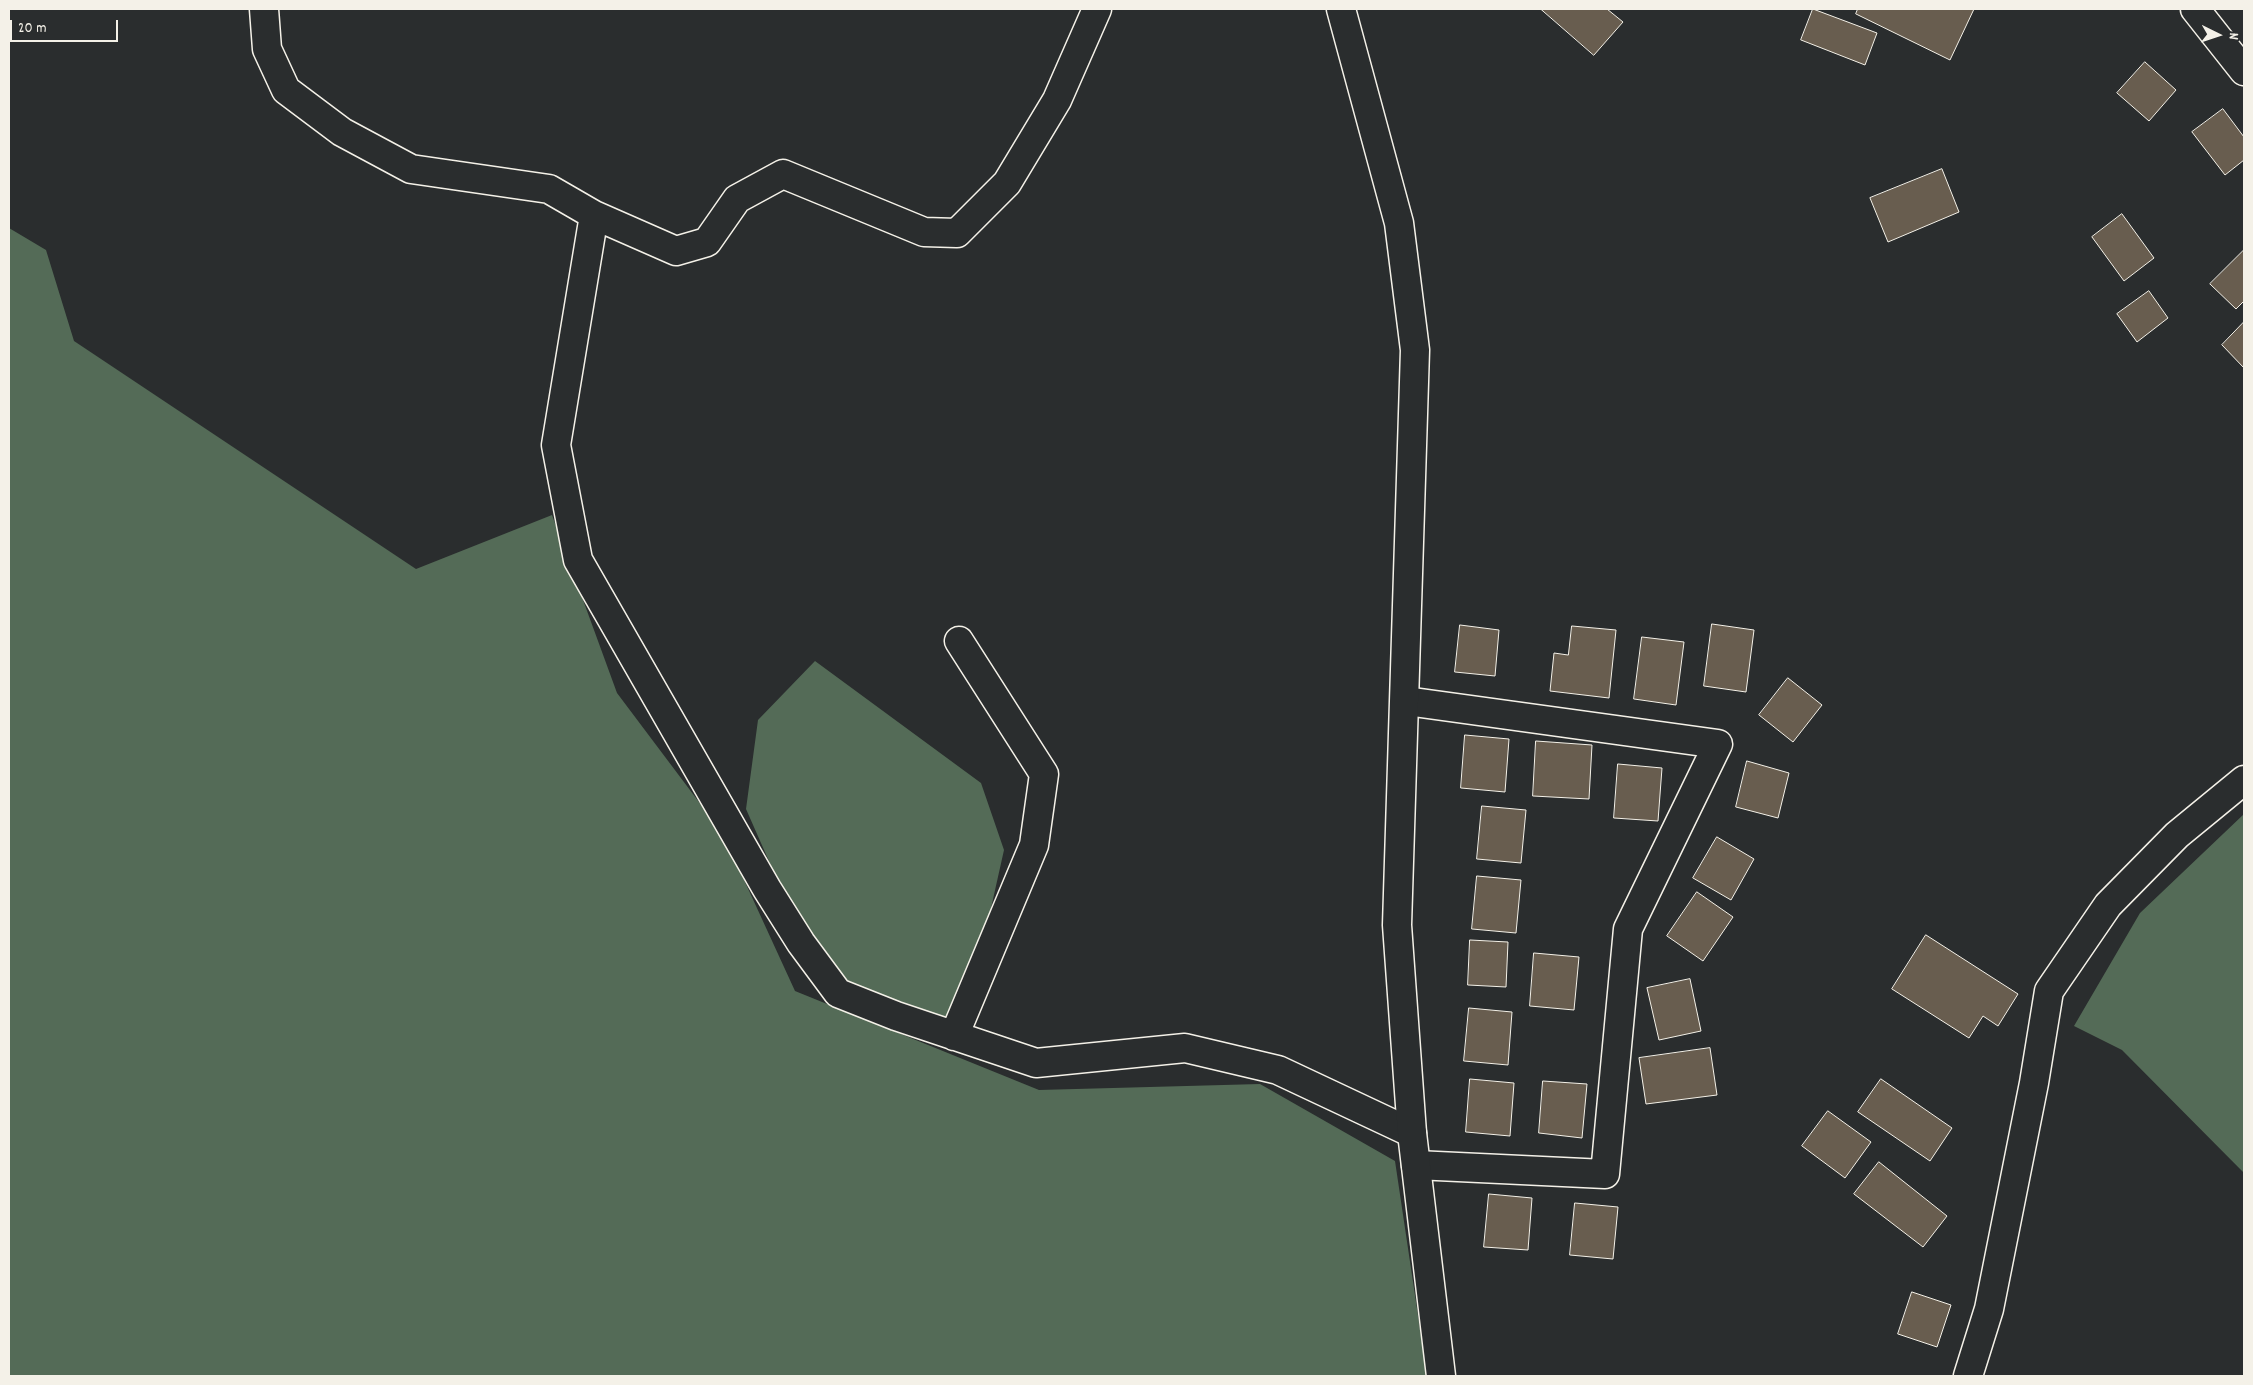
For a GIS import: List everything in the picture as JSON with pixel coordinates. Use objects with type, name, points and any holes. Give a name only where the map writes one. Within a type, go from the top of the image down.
[{"type":"street","points":[[264,9],[267,49],[286,90],[342,132],[411,169],[548,189],[594,214],[676,251],[707,242],[737,199],[783,174],[924,232],[957,232],[1007,183],[1057,100],[1097,9]]},
{"type":"street","points":[[1342,9],[1398,222],[1415,350],[1398,925],[1412,1134],[1441,1376]]},
{"type":"street","points":[[2195,9],[2244,70]]},
{"type":"street","points":[[594,214],[556,445],[578,560],[767,889],[801,943],[838,993],[954,1036],[1036,1063],[1185,1048],[1278,1070],[1412,1134]]},
{"type":"street","points":[[954,1036],[1034,845],[1044,774],[959,641]]},
{"type":"street","points":[[1406,701],[1718,744],[1628,929],[1606,1174],[1416,1165]]},
{"type":"street","points":[[1968,1376],[1990,1299],[2034,1083],[2049,991],[2108,905],[2177,835],[2244,780]]},
{"type":"green space","points":[[9,228],[46,250],[74,341],[416,569],[552,515],[617,693],[723,834],[795,991],[1039,1090],[1260,1084],[1395,1161],[1427,1376],[9,1376]]},
{"type":"green space","points":[[815,661],[981,783],[1004,850],[987,926],[952,1020],[859,1001],[794,918],[746,809],[758,720]]},
{"type":"green space","points":[[2244,814],[2244,1173],[2122,1050],[2074,1026],[2140,913]]},
{"type":"building","points":[[1541,9],[1607,9],[1623,22],[1594,55]]},
{"type":"building","points":[[1813,9],[1877,33],[1865,65],[1801,40]]},
{"type":"building","points":[[1858,9],[1974,9],[1950,60],[1856,14]]},
{"type":"building","points":[[2145,62],[2176,90],[2149,121],[2117,93]]},
{"type":"building","points":[[2223,109],[2244,137],[2244,160],[2225,175],[2192,132]]},
{"type":"building","points":[[1942,169],[1959,212],[1888,242],[1870,198]]},
{"type":"building","points":[[2122,214],[2154,258],[2124,281],[2092,237]]},
{"type":"building","points":[[2244,250],[2244,301],[2236,309],[2210,284]]},
{"type":"building","points":[[2149,291],[2168,318],[2137,342],[2117,314]]},
{"type":"building","points":[[2244,322],[2244,368],[2222,345]]},
{"type":"building","points":[[1712,624],[1754,630],[1746,692],[1704,686]]},
{"type":"building","points":[[1460,625],[1499,630],[1495,676],[1455,672]]},
{"type":"building","points":[[1572,626],[1616,630],[1609,698],[1550,691],[1554,653],[1568,655]]},
{"type":"building","points":[[1642,637],[1684,642],[1676,705],[1634,699]]},
{"type":"building","points":[[1788,678],[1822,705],[1793,742],[1759,715]]},
{"type":"building","points":[[1465,735],[1509,739],[1505,792],[1461,788]]},
{"type":"building","points":[[1536,741],[1592,745],[1589,799],[1533,796]]},
{"type":"building","points":[[1747,761],[1789,773],[1778,818],[1736,807]]},
{"type":"building","points":[[1618,764],[1662,768],[1658,821],[1614,818]]},
{"type":"building","points":[[1482,806],[1526,810],[1521,863],[1477,859]]},
{"type":"building","points":[[1717,837],[1754,859],[1731,900],[1693,878]]},
{"type":"building","points":[[1477,876],[1521,880],[1516,933],[1472,929]]},
{"type":"building","points":[[1697,892],[1733,917],[1703,961],[1667,936]]},
{"type":"building","points":[[1926,935],[2018,994],[1998,1026],[1983,1016],[1969,1038],[1892,989]]},
{"type":"building","points":[[1470,940],[1508,942],[1506,987],[1468,985]]},
{"type":"building","points":[[1534,953],[1579,957],[1574,1010],[1530,1006]]},
{"type":"building","points":[[1690,979],[1701,1031],[1659,1040],[1647,988]]},
{"type":"building","points":[[1469,1008],[1512,1012],[1508,1065],[1464,1061]]},
{"type":"building","points":[[1710,1048],[1717,1095],[1646,1104],[1639,1058]]},
{"type":"building","points":[[1470,1079],[1514,1083],[1510,1136],[1466,1132]]},
{"type":"building","points":[[1881,1079],[1952,1128],[1930,1161],[1858,1112]]},
{"type":"building","points":[[1543,1081],[1587,1084],[1582,1138],[1539,1133]]},
{"type":"building","points":[[1828,1111],[1871,1142],[1845,1178],[1802,1146]]},
{"type":"building","points":[[1879,1162],[1947,1216],[1923,1247],[1854,1194]]},
{"type":"building","points":[[1489,1194],[1532,1198],[1528,1250],[1484,1247]]},
{"type":"building","points":[[1575,1203],[1618,1207],[1613,1259],[1570,1255]]},
{"type":"building","points":[[1912,1292],[1951,1305],[1937,1347],[1898,1334]]}]
